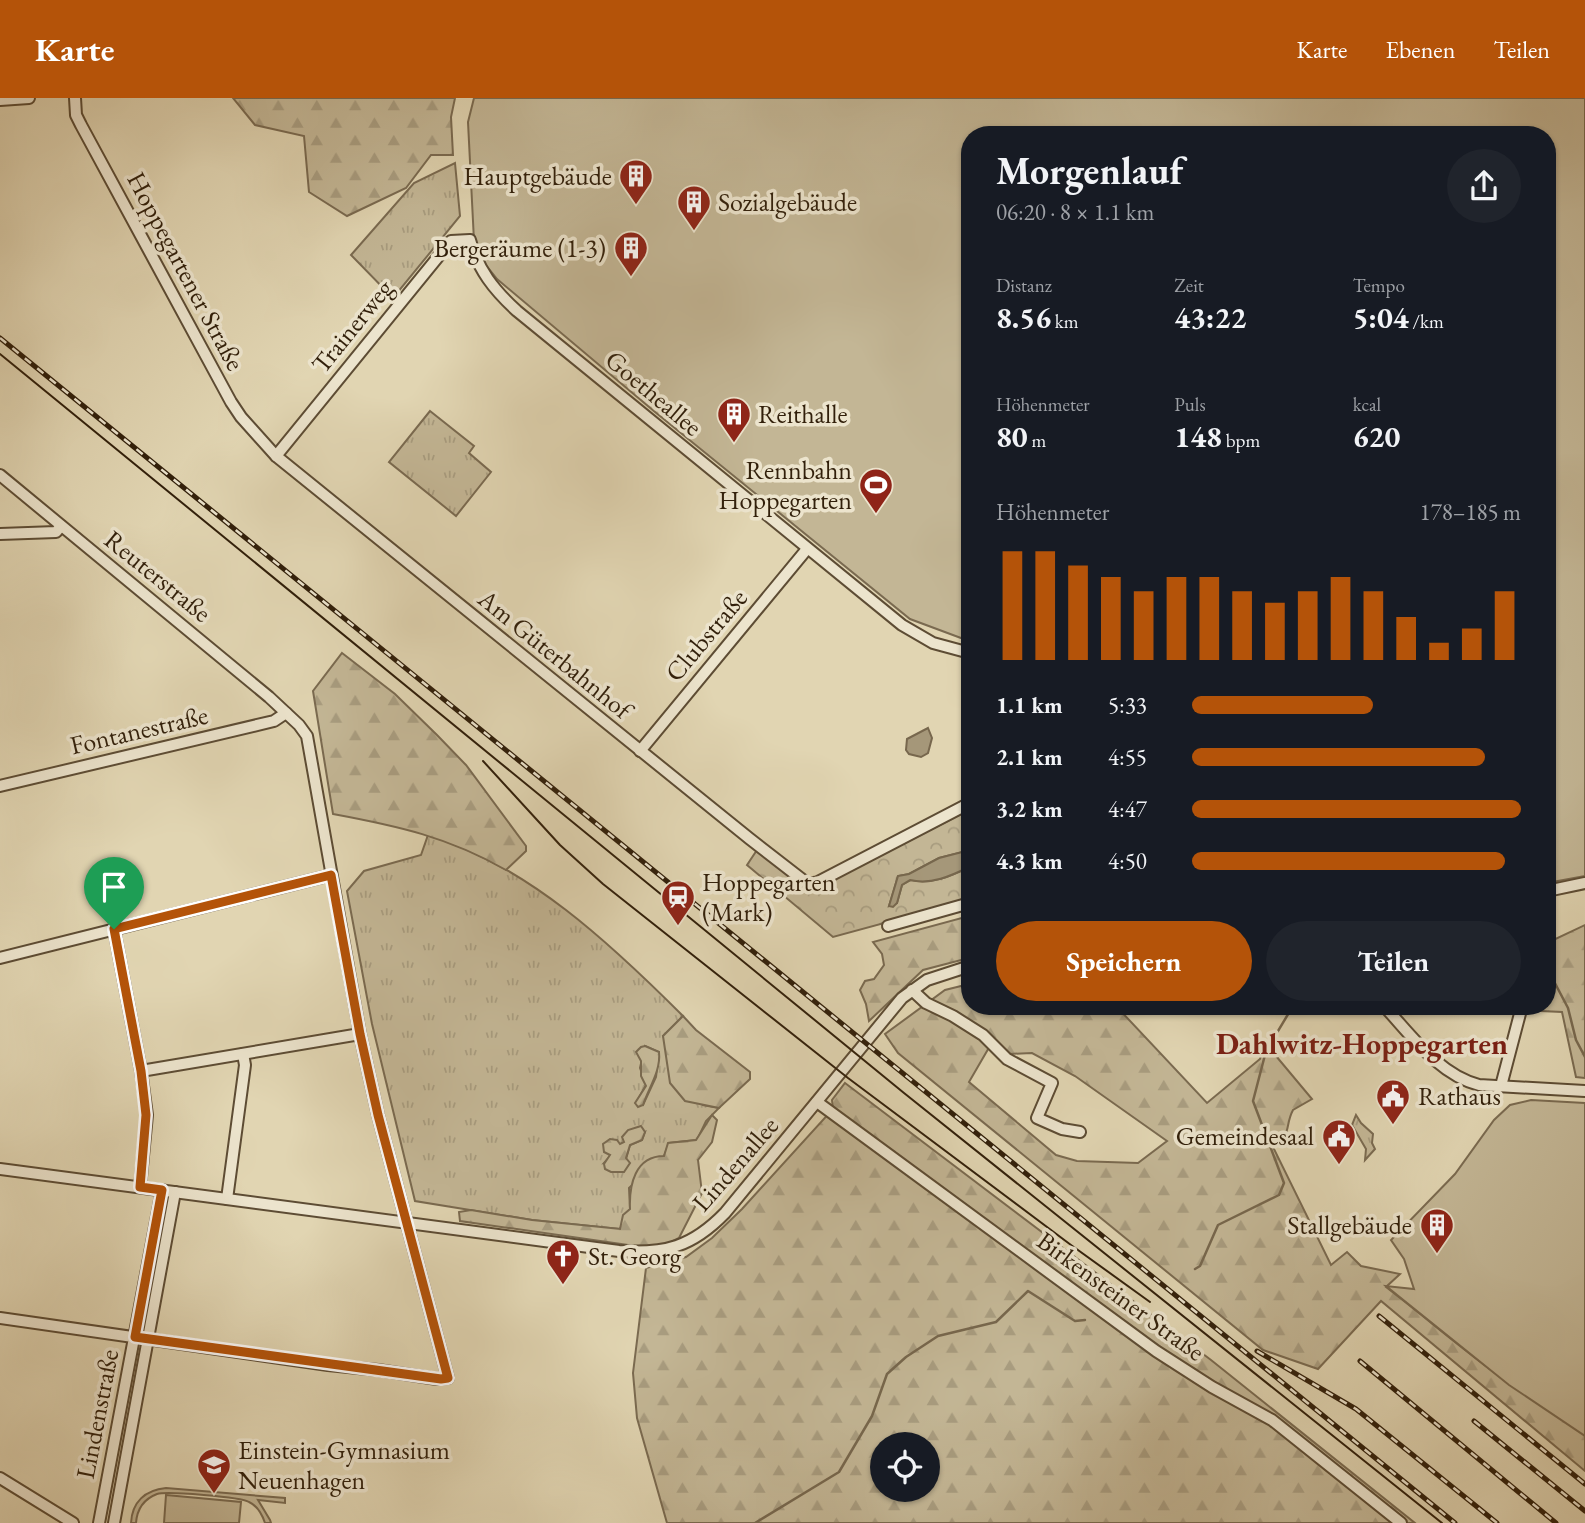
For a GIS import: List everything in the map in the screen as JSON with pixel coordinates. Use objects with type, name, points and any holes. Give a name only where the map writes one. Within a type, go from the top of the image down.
[{"type":"street","points":[[0,100],[29,98]]},
{"type":"street","name":"Hoppegartener Straße","points":[[75,98],[76,115],[81,125],[231,402],[276,456]]},
{"type":"street","name":"Trainerweg","points":[[276,456],[451,241],[470,240]]},
{"type":"street","name":"Goetheallee","points":[[470,240],[483,272],[517,311],[807,550],[904,626],[933,643],[961,651]]},
{"type":"street","name":"Am Güterbahnhof","points":[[276,456],[808,884],[818,882],[961,808]]},
{"type":"street","name":"Reuterstraße","points":[[0,475],[286,713],[307,736],[360,1034],[378,1115],[448,1378],[437,1380],[149,1339]]},
{"type":"street","points":[[0,534],[56,532],[61,526]]},
{"type":"street","name":"Clubstraße","points":[[640,751],[807,550]]},
{"type":"street","name":"Fontanestraße","points":[[0,786],[274,721],[286,713]]},
{"type":"street","points":[[0,958],[331,875]]},
{"type":"street","points":[[1556,889],[1585,883]]},
{"type":"street","points":[[888,926],[961,906]]},
{"type":"street","points":[[114,929],[141,1071],[147,1129],[140,1187]]},
{"type":"street","name":"Lindenallee","points":[[0,1169],[619,1251],[667,1250],[696,1238],[718,1221],[884,1018],[912,990],[937,976],[961,969]]},
{"type":"street","points":[[912,990],[926,1003],[983,1035],[1007,1059],[1052,1083],[1037,1118],[1062,1129],[1080,1132]]},
{"type":"street","points":[[1393,1015],[1448,1072],[1467,1082],[1585,1091]]},
{"type":"street","points":[[1501,1086],[1519,1015]]},
{"type":"street","points":[[141,1071],[360,1034]]},
{"type":"street","points":[[227,1199],[245,1065],[243,1054]]},
{"type":"street","name":"Birkensteiner Straße","points":[[817,1102],[1165,1357],[1272,1420],[1401,1523]]},
{"type":"street","name":"Lindenstraße","points":[[99,1523],[162,1190]]},
{"type":"street","name":"Lindenstraße","points":[[114,1523],[176,1192]]},
{"type":"street","points":[[0,1318],[149,1339]]},
{"type":"street","points":[[0,1478],[73,1523]]},
{"type":"green space","points":[[233,98],[455,98],[451,117],[453,155],[431,155],[406,188],[347,216],[309,192],[304,136],[255,125]]},
{"type":"green space","name":"Rennbahn Hoppegarten","points":[[474,98],[1585,98],[1585,876],[1556,881],[1556,126],[961,126],[961,638],[910,619],[655,412],[497,279],[482,260],[474,241],[468,122]]},
{"type":"green space","points":[[455,163],[460,216],[393,298],[351,255],[414,183]]},
{"type":"green space","points":[[430,411],[474,446],[469,453],[491,472],[456,516],[389,462]]},
{"type":"green space","points":[[342,653],[395,694],[466,765],[526,846],[526,851],[506,870],[464,849],[422,834],[333,814],[313,691]]},
{"type":"green space","points":[[961,814],[961,852],[939,858],[909,874],[898,876],[889,906],[897,903],[902,885],[911,880],[933,880],[961,870],[961,902],[833,937],[747,865],[757,850],[807,890],[813,890]]},
{"type":"green space","points":[[428,835],[464,848],[533,886],[597,935],[683,1016],[663,1036],[703,1105],[719,1108],[706,1121],[697,1140],[669,1143],[664,1156],[629,1188],[630,1209],[620,1229],[532,1220],[415,1201],[372,1024],[347,891],[364,871],[421,855]],"holes":[[[645,1046],[659,1052],[656,1077],[643,1105],[636,1103],[646,1085],[640,1068]],[[645,1132],[642,1140],[630,1145],[626,1159],[604,1163],[620,1145]]]},
{"type":"green space","points":[[961,918],[961,960],[923,970],[869,1021],[860,990],[865,981],[874,979],[884,965],[882,954],[873,942]]},
{"type":"green space","points":[[1585,925],[1585,1078],[1576,1077],[1562,1012],[1556,1012],[1556,939]]},
{"type":"green space","points":[[961,986],[961,1015],[1124,1015],[1207,1103],[1260,1059],[1263,1048],[1271,1050],[1312,1099],[1293,1110],[1286,1134],[1272,1145],[1331,1265],[1347,1252],[1361,1266],[1400,1274],[1386,1287],[1532,1399],[1585,1429],[1585,1471],[1381,1301],[1318,1369],[1263,1350],[898,1053],[885,1034],[945,990]],"holes":[[[994,1039],[1009,1054],[1032,1053],[1075,1076],[1167,1141],[1138,1163],[1077,1161],[1056,1155],[969,1082]]]},
{"type":"green space","points":[[683,1016],[696,1030],[750,1072],[750,1079],[719,1108],[685,1101],[670,1083],[663,1036]]},
{"type":"green space","points":[[645,1046],[659,1052],[659,1059],[643,1105],[638,1107],[635,1103],[646,1086],[641,1076],[641,1061],[636,1052]]},
{"type":"green space","points":[[845,1083],[1211,1360],[1415,1523],[667,1523],[637,1418],[633,1373],[646,1268],[686,1257],[712,1238],[833,1109],[832,1100]]},
{"type":"green space","points":[[1531,1100],[1585,1103],[1585,1436],[1509,1385],[1386,1286],[1414,1289],[1404,1259],[1391,1240],[1455,1174],[1494,1120],[1510,1105]]},
{"type":"green space","points":[[712,1115],[717,1120],[712,1142],[698,1160],[702,1193],[679,1238],[667,1244],[642,1247],[460,1221],[459,1212],[471,1210],[532,1220],[620,1229],[623,1215],[630,1209],[633,1182],[640,1166],[654,1157],[664,1156],[668,1143],[696,1140]]},
{"type":"green space","points":[[1356,1115],[1373,1134],[1372,1143],[1375,1149],[1365,1160],[1366,1149],[1352,1125]]},
{"type":"green space","points":[[641,1126],[645,1132],[642,1140],[630,1145],[626,1158],[630,1163],[624,1172],[605,1169],[604,1164],[610,1155],[604,1152],[603,1144],[610,1139],[617,1140],[620,1144],[624,1142],[622,1137],[628,1130]]},
{"type":"green space","points":[[166,1488],[285,1498],[285,1503],[258,1500],[271,1523],[265,1523],[257,1508],[243,1500],[163,1493],[152,1496],[145,1502],[138,1513],[136,1523],[131,1523],[134,1509],[141,1498],[152,1491]]},
{"type":"green space","points":[[166,1495],[241,1502],[239,1523],[164,1523]]},
{"type":"shaded area","points":[[928,728],[932,738],[928,753],[921,757],[909,754],[906,750],[907,739]]},
{"type":"shaded area","points":[[961,852],[961,870],[933,880],[910,880],[902,885],[897,903],[893,907],[889,906],[898,876],[909,874],[939,858]]},
{"type":"waterway","points":[[1556,985],[1568,1008],[1576,1040],[1585,1057]]},
{"type":"waterway","points":[[1195,1269],[1200,1266],[1218,1225],[1279,1195],[1284,1183],[1253,1101],[1266,1051],[1288,1015]]},
{"type":"waterway","points":[[755,1523],[839,1472],[872,1416],[887,1374],[906,1357],[938,1336],[996,1322],[1028,1291],[1075,1321],[1085,1320]]},
{"type":"tram line","points":[[0,354],[904,1093],[1442,1523]]},
{"type":"tram line","points":[[483,761],[560,845],[603,884],[848,1078],[1150,1302]]},
{"type":"railway","points":[[0,338],[1455,1523]]},
{"type":"railway","points":[[1379,1316],[1585,1484]]},
{"type":"railway","points":[[1257,1351],[1356,1409],[1497,1523]]},
{"type":"railway","points":[[1360,1361],[1556,1523]]},
{"type":"railway","points":[[1474,1421],[1585,1511]]},
{"type":"place","name":"Hauptgebäude","points":[[636,206]]},
{"type":"place","name":"Sozialgebäude","points":[[694,232]]},
{"type":"place","name":"Bergeräume (1-3)","points":[[631,278]]},
{"type":"place","name":"Reithalle","points":[[734,444]]},
{"type":"place","name":"Rennbahn Hoppegarten","points":[[876,515]]},
{"type":"place","name":"Hoppegarten (Mark)","points":[[678,927]]},
{"type":"place","name":"Rathaus","points":[[1393,1126]]},
{"type":"place","name":"Gemeindesaal","points":[[1339,1166]]},
{"type":"place","name":"Stallgebäude","points":[[1437,1255]]},
{"type":"place","name":"St. Georg","points":[[563,1286]]},
{"type":"place","name":"Einstein-Gymnasium Neuenhagen","points":[[214,1495]]},
{"type":"district","name":"Dahlwitz-Hoppegarten","points":[[1362,1043]]},
{"type":"route","points":[[331,875],[378,1115],[448,1378],[437,1380],[135,1337],[162,1190],[140,1187],[147,1129],[146,1115],[141,1071],[114,929],[331,875]]}]
